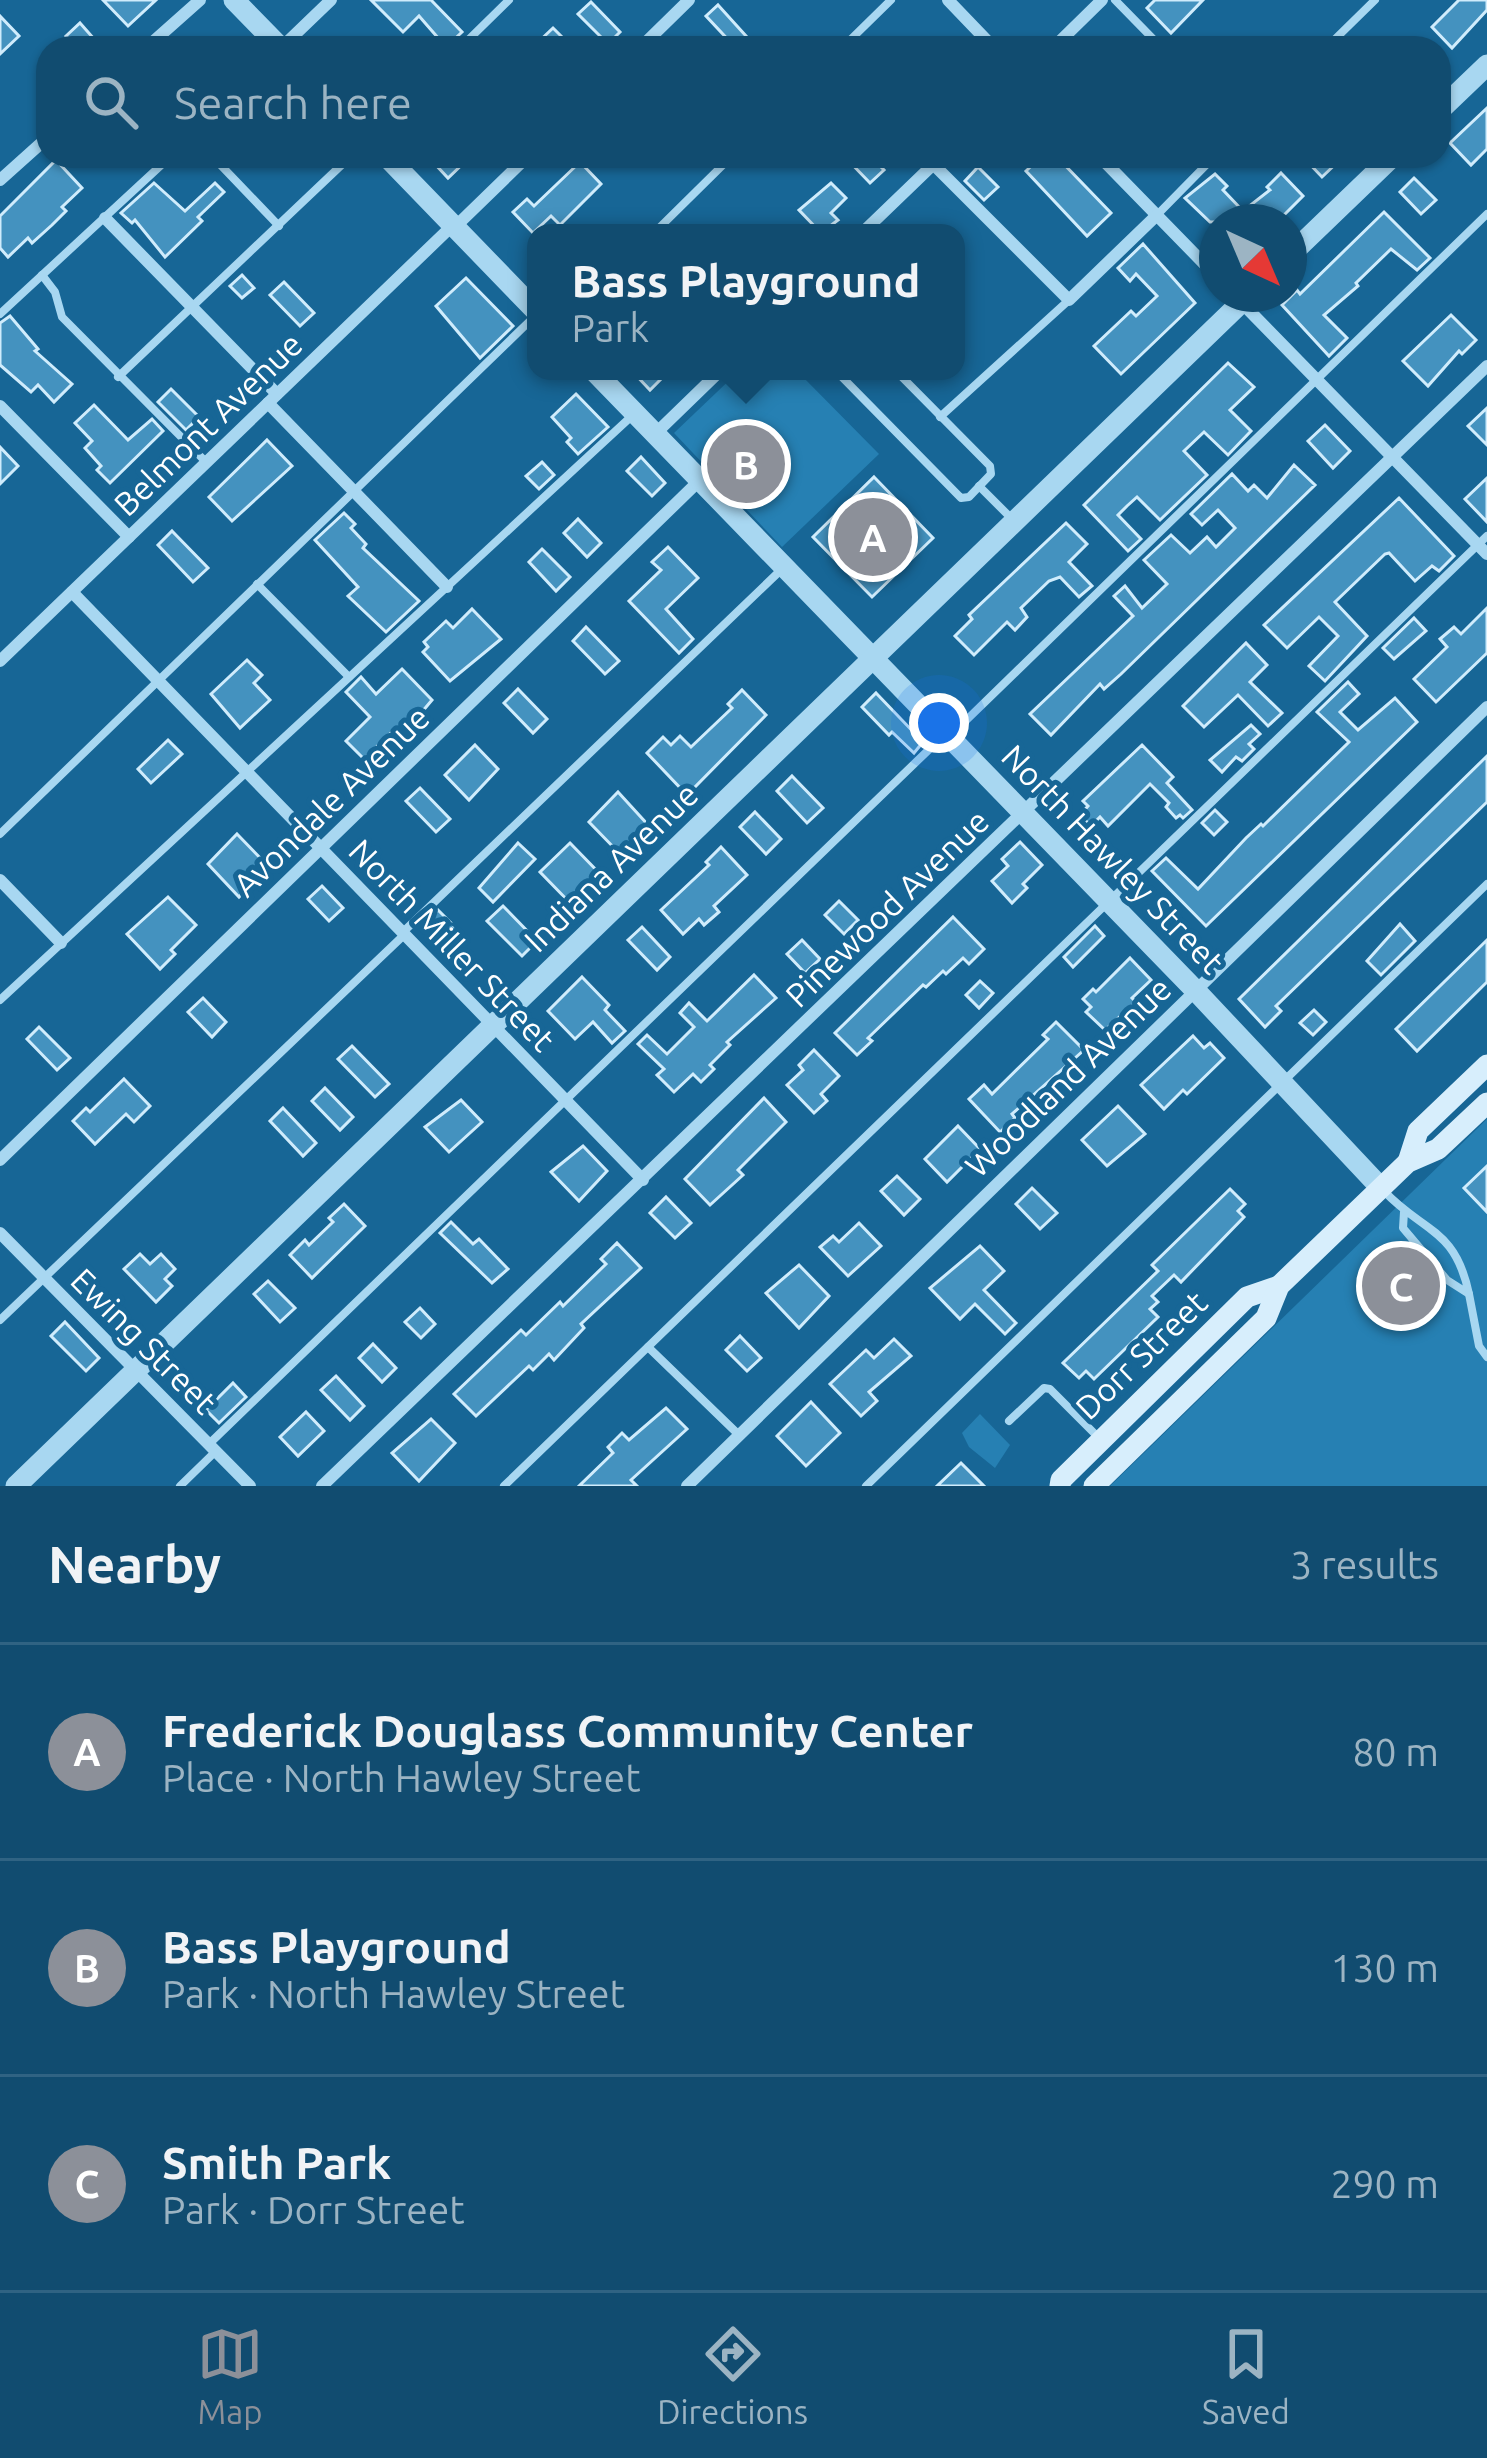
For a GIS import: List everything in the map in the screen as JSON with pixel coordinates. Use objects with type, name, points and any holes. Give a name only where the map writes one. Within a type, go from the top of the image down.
[{"type":"main road","name":"Dorr Street","points":[[1408,1162],[1418,1131],[1487,1065]]},
{"type":"main road","name":"Dorr Street","points":[[1094,1486],[1266,1318],[1279,1286],[1408,1162],[1438,1149],[1487,1102]]},
{"type":"main road","name":"Dorr Street","points":[[1060,1486],[1247,1297],[1279,1286]]},
{"type":"street","points":[[160,36],[200,0]]},
{"type":"street","points":[[234,0],[269,36]]},
{"type":"street","points":[[294,36],[331,0]]},
{"type":"street","points":[[652,36],[689,0]]},
{"type":"street","points":[[948,0],[982,36]]},
{"type":"street","points":[[1064,36],[1102,0]]},
{"type":"street","points":[[1451,100],[1487,65]]},
{"type":"street","points":[[0,180],[36,147]]},
{"type":"street","points":[[398,168],[527,303]]},
{"type":"street","name":"Belmont Avenue","points":[[0,661],[515,168]]},
{"type":"street","points":[[871,224],[929,168]]},
{"type":"street","points":[[944,168],[1069,301],[1156,215]]},
{"type":"street","points":[[1111,168],[1199,259]]},
{"type":"street","points":[[1307,239],[1381,168]]},
{"type":"street","points":[[105,218],[447,587]]},
{"type":"street","name":"Indiana Avenue","points":[[16,1486],[874,660],[1227,312]]},
{"type":"street","points":[[1255,312],[1316,380],[1484,545]]},
{"type":"street","name":"Pinewood Avenue","points":[[322,1486],[1487,366]]},
{"type":"street","name":"North Hawley Street","points":[[603,380],[1381,1188]]},
{"type":"street","points":[[656,434],[711,380]]},
{"type":"street","points":[[0,406],[129,537]]},
{"type":"street","name":"Avondale Avenue","points":[[0,1160],[700,481]]},
{"type":"street","name":"North Miller Street","points":[[72,592],[643,1180]]},
{"type":"street","name":"Woodland Avenue","points":[[687,1486],[1487,706]]},
{"type":"street","points":[[0,880],[61,943]]},
{"type":"street","name":"Ewing Street","points":[[0,1233],[250,1486]]},
{"type":"lane","points":[[472,36],[508,0]]},
{"type":"lane","points":[[854,36],[892,0]]},
{"type":"lane","points":[[1115,0],[1150,36]]},
{"type":"lane","points":[[1338,36],[1376,0]]},
{"type":"lane","points":[[0,314],[158,168]]},
{"type":"lane","points":[[223,168],[279,226]]},
{"type":"lane","points":[[118,377],[338,168]]},
{"type":"lane","points":[[663,224],[720,168]]},
{"type":"lane","points":[[1156,215],[1203,168]]},
{"type":"lane","points":[[180,1486],[212,1448],[566,1101],[1487,214]]},
{"type":"lane","points":[[42,275],[55,292],[62,317],[206,463]]},
{"type":"lane","points":[[940,417],[1069,301]]},
{"type":"lane","points":[[0,834],[527,322]]},
{"type":"lane","points":[[845,380],[961,498],[968,497],[991,474],[990,466],[905,380]]},
{"type":"lane","points":[[0,1000],[635,413]]},
{"type":"lane","points":[[979,486],[1016,522]]},
{"type":"lane","points":[[504,1486],[1484,545]]},
{"type":"lane","points":[[0,1320],[784,567]]},
{"type":"lane","points":[[256,584],[349,677]]},
{"type":"lane","points":[[866,1486],[1487,884]]},
{"type":"lane","points":[[1381,1188],[1404,1212],[1419,1216],[1454,1251],[1462,1264],[1479,1346],[1487,1358]]},
{"type":"lane","points":[[1404,1212],[1403,1228],[1447,1280],[1468,1294]]},
{"type":"lane","points":[[1474,1322],[1487,1310]]},
{"type":"lane","points":[[649,1347],[739,1435]]},
{"type":"lane","points":[[1009,1421],[1044,1388],[1050,1389],[1101,1440]]},
{"type":"shaded area","points":[[730,380],[806,380],[879,454],[782,547],[674,433]]},
{"type":"shaded area","points":[[1487,1119],[1487,1486],[1110,1486],[1144,1453]]},
{"type":"shaded area","points":[[980,1414],[1010,1445],[995,1468],[969,1447],[962,1433]]},
{"type":"building","points":[[103,0],[156,0],[128,26]]},
{"type":"building","points":[[371,0],[431,0],[462,32],[436,36],[419,16],[403,32]]},
{"type":"building","points":[[1155,0],[1203,0],[1171,33],[1147,8]]},
{"type":"building","points":[[1459,0],[1487,0],[1487,10],[1452,48],[1451,36],[1441,36],[1432,27]]},
{"type":"building","points":[[591,2],[620,32],[600,36],[578,14]]},
{"type":"building","points":[[718,5],[746,36],[725,36],[706,16]]},
{"type":"building","points":[[0,16],[19,36],[0,54]]},
{"type":"building","points":[[80,23],[91,36],[66,36]]},
{"type":"building","points":[[1487,108],[1487,149],[1471,165],[1451,142]]},
{"type":"building","points":[[48,168],[63,168],[82,188],[52,225],[32,243],[28,238],[8,257],[0,248],[0,216]]},
{"type":"building","points":[[439,168],[458,168],[448,178]]},
{"type":"building","points":[[574,168],[586,168],[601,184],[561,224],[551,216],[543,224],[527,227],[513,212],[527,199],[534,206]]},
{"type":"building","points":[[856,168],[884,170],[870,183]]},
{"type":"building","points":[[979,168],[998,187],[984,200],[965,181]]},
{"type":"building","points":[[1068,168],[1111,213],[1087,236],[1026,171]]},
{"type":"building","points":[[1281,173],[1303,196],[1295,204],[1252,204],[1270,190],[1267,187]]},
{"type":"building","points":[[1215,174],[1227,186],[1223,190],[1236,204],[1199,204],[1199,211],[1185,198]]},
{"type":"building","points":[[1414,178],[1436,200],[1421,214],[1400,192]]},
{"type":"building","points":[[154,183],[185,211],[215,183],[224,192],[165,257],[135,220],[132,223],[121,213]]},
{"type":"building","points":[[831,183],[846,198],[831,213],[838,220],[833,224],[812,224],[799,210]]},
{"type":"building","points":[[1384,212],[1430,258],[1417,270],[1391,249],[1324,315],[1347,338],[1329,356],[1288,312],[1307,312],[1307,287]]},
{"type":"building","points":[[1143,244],[1195,303],[1121,374],[1094,346],[1131,311],[1136,316],[1157,296],[1136,274],[1130,281],[1118,268]]},
{"type":"building","points":[[242,275],[254,288],[242,298],[230,286]]},
{"type":"building","points":[[466,278],[513,326],[480,358],[436,306]]},
{"type":"building","points":[[284,282],[314,313],[300,326],[270,295]]},
{"type":"building","points":[[1451,315],[1476,340],[1462,354],[1459,351],[1428,386],[1403,361]]},
{"type":"building","points":[[10,316],[38,349],[35,351],[72,384],[54,402],[38,385],[31,392],[0,365],[0,323]]},
{"type":"building","points":[[1228,363],[1254,387],[1230,410],[1251,431],[1228,455],[1204,432],[1184,451],[1207,475],[1160,520],[1137,497],[1127,506],[1118,515],[1141,539],[1128,551],[1084,505]]},
{"type":"building","points":[[641,380],[660,380],[650,390]]},
{"type":"building","points":[[171,389],[199,417],[186,430],[158,402]]},
{"type":"building","points":[[576,394],[608,427],[578,454],[552,417]]},
{"type":"building","points":[[94,405],[128,440],[152,419],[163,431],[110,483],[85,448],[92,441],[75,423]]},
{"type":"building","points":[[1487,408],[1487,445],[1468,426]]},
{"type":"building","points":[[1325,425],[1350,451],[1333,468],[1308,441]]},
{"type":"building","points":[[267,440],[292,466],[232,521],[209,497]]},
{"type":"building","points":[[0,447],[18,466],[0,484]]},
{"type":"building","points":[[641,457],[665,483],[652,496],[627,471]]},
{"type":"building","points":[[542,462],[554,475],[539,489],[526,476]]},
{"type":"building","points":[[1294,465],[1315,485],[1121,674],[1104,689],[1100,684],[1051,735],[1030,714],[1133,616],[1114,596],[1125,586],[1142,608],[1167,584],[1144,560],[1171,535],[1190,553],[1207,537],[1216,547],[1235,528],[1218,510],[1202,525],[1191,514],[1232,474],[1248,491],[1254,485],[1267,498]]},
{"type":"building","points":[[874,477],[933,538],[872,597],[813,537]]},
{"type":"building","points":[[1487,478],[1487,522],[1465,499]]},
{"type":"building","points":[[1399,498],[1454,556],[1439,571],[1432,566],[1415,581],[1385,554],[1335,602],[1367,636],[1325,681],[1309,666],[1338,636],[1319,617],[1287,648],[1264,625]]},
{"type":"building","points":[[344,513],[366,544],[363,548],[419,601],[386,632],[348,596],[358,587],[315,540]]},
{"type":"building","points":[[578,519],[601,543],[587,557],[564,533]]},
{"type":"building","points":[[1066,523],[1087,544],[1069,562],[1092,586],[1079,597],[1060,577],[1049,581],[1021,608],[1027,617],[1015,630],[1007,622],[974,655],[955,636],[972,619],[969,615]]},
{"type":"building","points":[[172,531],[208,568],[193,582],[158,545]]},
{"type":"building","points":[[668,547],[698,578],[666,609],[693,639],[679,653],[629,601],[661,570],[652,562]]},
{"type":"building","points":[[542,549],[570,577],[556,591],[529,562]]},
{"type":"building","points":[[1487,608],[1487,653],[1436,702],[1414,679],[1447,647],[1440,639],[1454,627],[1461,634]]},
{"type":"building","points":[[472,609],[501,639],[450,681],[423,652],[428,647],[424,642],[446,621],[453,628]]},
{"type":"building","points":[[1414,618],[1426,631],[1394,659],[1383,648]]},
{"type":"building","points":[[586,627],[619,661],[605,674],[573,641]]},
{"type":"building","points":[[1246,643],[1267,665],[1250,682],[1282,713],[1268,726],[1238,695],[1204,727],[1183,706]]},
{"type":"building","points":[[247,660],[262,675],[254,683],[270,700],[240,728],[211,694]]},
{"type":"building","points":[[402,669],[432,700],[400,738],[393,731],[364,759],[346,741],[370,717],[346,692],[361,677],[376,694]]},
{"type":"building","points":[[1348,682],[1359,694],[1340,712],[1358,730],[1395,698],[1417,722],[1206,926],[1152,871],[1166,858],[1198,889],[1349,742],[1317,712]]},
{"type":"building","points":[[518,689],[547,719],[533,733],[504,703]]},
{"type":"building","points":[[742,690],[766,715],[687,795],[647,753],[663,737],[671,745],[680,736],[691,747],[732,708],[728,704]]},
{"type":"building","points":[[876,693],[923,742],[914,753],[862,707]]},
{"type":"building","points":[[1251,725],[1260,734],[1249,744],[1254,749],[1242,761],[1236,757],[1222,772],[1210,760]]},
{"type":"building","points":[[168,740],[182,754],[151,783],[138,769]]},
{"type":"building","points":[[475,745],[498,769],[469,800],[445,775]]},
{"type":"building","points":[[1142,745],[1173,777],[1167,783],[1192,810],[1176,818],[1150,784],[1108,826],[1100,817],[1091,826],[1080,815],[1088,806],[1083,801]]},
{"type":"building","points":[[1487,756],[1487,802],[1276,1006],[1281,1011],[1265,1027],[1239,999]]},
{"type":"building","points":[[792,776],[823,808],[807,823],[777,791]]},
{"type":"building","points":[[420,788],[450,819],[436,832],[406,801]]},
{"type":"building","points":[[618,792],[649,826],[620,854],[589,822]]},
{"type":"building","points":[[1215,810],[1227,822],[1214,835],[1202,823]]},
{"type":"building","points":[[755,812],[781,839],[766,854],[740,827]]},
{"type":"building","points":[[237,834],[268,866],[239,897],[208,864]]},
{"type":"building","points":[[1020,842],[1042,865],[1012,903],[992,881],[1008,866],[1002,859]]},
{"type":"building","points":[[518,843],[535,859],[493,902],[479,888]]},
{"type":"building","points":[[570,843],[603,877],[573,906],[540,872]]},
{"type":"building","points":[[721,847],[747,875],[714,906],[719,912],[704,925],[699,919],[683,934],[661,910],[709,865],[706,862]]},
{"type":"building","points":[[322,886],[343,908],[329,921],[308,899]]},
{"type":"building","points":[[168,897],[196,925],[160,969],[127,934]]},
{"type":"building","points":[[839,901],[858,920],[844,934],[825,915]]},
{"type":"building","points":[[503,906],[537,941],[522,956],[487,921]]},
{"type":"building","points":[[438,910],[461,933],[444,949],[421,926]]},
{"type":"building","points":[[953,917],[984,949],[969,964],[963,958],[946,974],[943,971],[923,985],[868,1038],[872,1041],[857,1055],[835,1033]]},
{"type":"building","points":[[1400,924],[1415,941],[1381,975],[1367,961]]},
{"type":"building","points":[[1095,926],[1104,936],[1073,967],[1064,957]]},
{"type":"building","points":[[642,927],[670,957],[657,970],[628,940]]},
{"type":"building","points":[[802,940],[820,959],[805,973],[787,954]]},
{"type":"building","points":[[1487,940],[1487,982],[1417,1051],[1396,1029]]},
{"type":"building","points":[[1130,958],[1151,980],[1132,998],[1136,1002],[1105,1030],[1086,1012],[1091,1007],[1083,999]]},
{"type":"building","points":[[754,975],[776,998],[727,1042],[730,1045],[701,1082],[693,1074],[674,1092],[657,1075],[664,1069],[638,1044],[647,1035],[667,1054],[694,1027],[680,1013],[689,1003],[707,1021]]},
{"type":"building","points":[[582,977],[609,1005],[605,1010],[625,1031],[612,1043],[593,1022],[575,1039],[548,1011]]},
{"type":"building","points":[[980,981],[993,993],[979,1008],[966,995]]},
{"type":"building","points":[[203,998],[226,1022],[212,1037],[188,1012]]},
{"type":"building","points":[[1314,1010],[1326,1022],[1313,1035],[1300,1023]]},
{"type":"building","points":[[1056,1022],[1084,1050],[1012,1114],[1015,1118],[1000,1132],[969,1099],[984,1085],[992,1094],[1048,1039],[1043,1035]]},
{"type":"building","points":[[39,1027],[70,1058],[57,1070],[27,1039]]},
{"type":"building","points":[[1193,1036],[1204,1048],[1210,1043],[1224,1058],[1164,1109],[1141,1085]]},
{"type":"building","points":[[352,1046],[389,1084],[375,1097],[338,1059]]},
{"type":"building","points":[[814,1050],[839,1076],[821,1094],[827,1101],[814,1113],[787,1085]]},
{"type":"building","points":[[124,1079],[150,1106],[134,1122],[126,1114],[95,1144],[73,1121],[86,1108],[90,1112]]},
{"type":"building","points":[[325,1088],[353,1117],[340,1130],[312,1101]]},
{"type":"building","points":[[764,1098],[786,1122],[738,1170],[743,1175],[710,1205],[685,1179]]},
{"type":"building","points":[[461,1100],[482,1122],[449,1152],[425,1127]]},
{"type":"building","points":[[1118,1106],[1145,1134],[1107,1166],[1082,1140]]},
{"type":"building","points":[[283,1108],[316,1143],[303,1156],[270,1121]]},
{"type":"building","points":[[958,1126],[980,1149],[947,1182],[925,1159]]},
{"type":"building","points":[[583,1146],[607,1171],[579,1201],[551,1172]]},
{"type":"building","points":[[1487,1166],[1487,1212],[1464,1188]]},
{"type":"building","points":[[897,1176],[920,1199],[904,1215],[881,1191]]},
{"type":"building","points":[[1032,1188],[1057,1213],[1040,1229],[1016,1204]]},
{"type":"building","points":[[1230,1189],[1245,1204],[1238,1211],[1244,1217],[1181,1282],[1174,1275],[1152,1296],[1158,1302],[1150,1309],[1158,1317],[1094,1379],[1086,1371],[1079,1378],[1063,1363],[1158,1271],[1152,1265]]},
{"type":"building","points":[[666,1197],[691,1223],[675,1238],[650,1213]]},
{"type":"building","points":[[344,1204],[365,1226],[312,1278],[290,1255],[305,1240],[309,1245]]},
{"type":"building","points":[[451,1222],[473,1244],[479,1239],[508,1269],[492,1283],[440,1233]]},
{"type":"building","points":[[859,1223],[881,1246],[848,1276],[820,1247],[833,1236],[839,1242]]},
{"type":"building","points":[[617,1243],[641,1268],[581,1324],[584,1328],[554,1360],[549,1354],[533,1370],[529,1366],[476,1416],[454,1394],[521,1330],[526,1335],[560,1302],[563,1306],[606,1264],[601,1259]]},
{"type":"building","points":[[980,1246],[1004,1271],[984,1290],[1016,1323],[1005,1334],[975,1304],[960,1319],[930,1288]]},
{"type":"building","points":[[140,1254],[150,1264],[161,1254],[175,1269],[165,1279],[172,1286],[156,1302],[124,1269]]},
{"type":"building","points":[[799,1265],[829,1296],[799,1328],[766,1293]]},
{"type":"building","points":[[268,1281],[295,1308],[280,1322],[254,1294]]},
{"type":"building","points":[[420,1308],[435,1324],[421,1338],[405,1322]]},
{"type":"building","points":[[65,1322],[99,1358],[86,1371],[51,1336]]},
{"type":"building","points":[[740,1336],[761,1358],[747,1371],[726,1350]]},
{"type":"building","points":[[894,1339],[911,1356],[869,1392],[877,1401],[861,1416],[830,1384],[866,1350],[874,1358]]},
{"type":"building","points":[[373,1344],[396,1368],[382,1382],[359,1358]]},
{"type":"building","points":[[336,1376],[364,1406],[350,1420],[321,1390]]},
{"type":"building","points":[[233,1383],[246,1397],[219,1423],[206,1410]]},
{"type":"building","points":[[811,1402],[840,1433],[806,1466],[777,1436]]},
{"type":"building","points":[[666,1408],[687,1429],[631,1480],[637,1486],[579,1486],[613,1453],[608,1447],[622,1433],[629,1440]]},
{"type":"building","points":[[306,1412],[324,1431],[298,1456],[280,1437]]},
{"type":"building","points":[[431,1419],[455,1443],[419,1481],[392,1453]]},
{"type":"building","points":[[961,1463],[984,1486],[937,1486]]},
{"type":"place","name":"Bass Playground","points":[[746,464]]},
{"type":"place","name":"Frederick Douglass Community Center","points":[[873,537]]},
{"type":"place","name":"Smith Park","points":[[1401,1286]]}]
